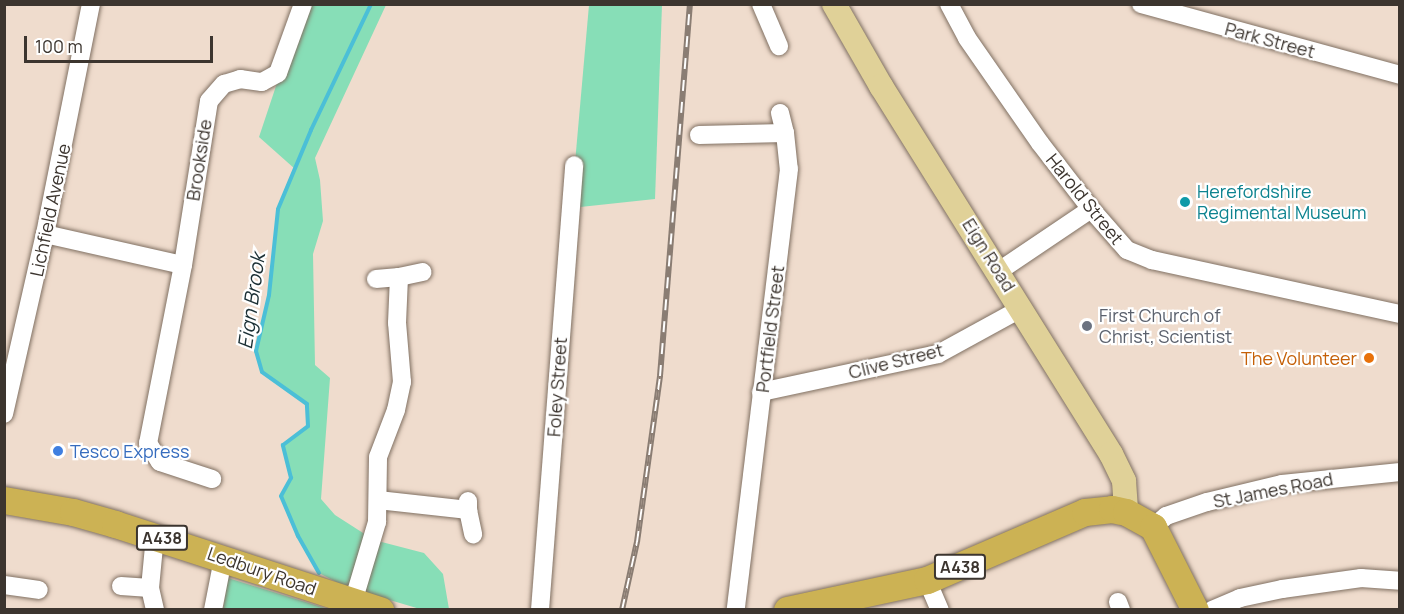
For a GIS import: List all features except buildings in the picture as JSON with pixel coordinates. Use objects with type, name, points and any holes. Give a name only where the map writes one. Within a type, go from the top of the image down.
[{"type":"highway","name":"Ledbury Road","points":[[4,500],[73,512],[155,536],[380,609]]},
{"type":"highway","name":"A438","points":[[787,609],[927,580],[1084,512],[1112,509],[1126,512],[1153,527]]},
{"type":"highway","points":[[1153,527],[1196,609]]},
{"type":"main road","name":"Eign Road","points":[[834,4],[881,86],[999,271],[1120,470],[1124,481],[1126,512]]},
{"type":"street","name":"Lichfield Avenue","points":[[4,414],[45,234],[92,4]]},
{"type":"street","name":"Brookside","points":[[212,479],[160,462],[148,443],[183,265],[208,101],[224,84],[240,79],[262,82],[278,74],[303,4]]},
{"type":"street","points":[[761,4],[779,46]]},
{"type":"street","name":"Harold Street","points":[[948,4],[968,38],[1040,144],[1121,244],[1138,256],[1400,314]]},
{"type":"street","name":"Park Street","points":[[1141,4],[1400,75]]},
{"type":"street","name":"Portfield Street","points":[[736,609],[789,169],[780,113]]},
{"type":"street","points":[[699,135],[785,133]]},
{"type":"street","name":"Foley Street","points":[[540,609],[574,165]]},
{"type":"street","points":[[999,271],[1091,209]]},
{"type":"street","points":[[45,234],[183,265]]},
{"type":"street","points":[[376,279],[422,272]]},
{"type":"street","points":[[337,596],[374,540],[378,500],[378,457],[396,410],[402,382],[397,323],[399,277]]},
{"type":"street","name":"Clive Street","points":[[761,392],[938,354],[1022,308]]},
{"type":"street","name":"St James Road","points":[[1153,527],[1166,516],[1197,505],[1282,484],[1400,472]]},
{"type":"street","points":[[378,500],[468,506],[473,534]]},
{"type":"street","points":[[155,536],[150,588],[155,609]]},
{"type":"street","points":[[213,609],[223,559]]},
{"type":"street","points":[[1212,609],[1240,598],[1282,589],[1361,578],[1400,580]]},
{"type":"street","points":[[927,580],[940,609]]},
{"type":"street","points":[[4,585],[39,590]]},
{"type":"street","points":[[122,586],[150,588]]},
{"type":"green space","points":[[303,5],[386,5],[315,158],[320,180],[323,221],[313,254],[315,365],[330,378],[321,499],[335,515],[374,540],[424,553],[443,574],[449,609],[420,609],[346,587],[319,573],[298,536],[281,496],[291,478],[283,445],[308,426],[307,404],[262,372],[256,351],[269,295],[278,209],[295,169],[259,137]]},
{"type":"green space","points":[[589,5],[662,5],[655,199],[571,208]]},
{"type":"green space","points":[[228,578],[328,609],[223,610]]},
{"type":"waterway","name":"Eign Brook","points":[[319,573],[298,536],[281,496],[291,478],[283,445],[308,426],[307,404],[262,372],[256,351],[269,295],[278,209],[311,130],[371,4]]},
{"type":"railway","points":[[622,610],[637,542],[660,376],[690,4]]},
{"type":"place","name":"Herefordshire Regimental Museum","points":[[1185,202]]},
{"type":"place","name":"First Church of Christ, Scientist","points":[[1087,326]]},
{"type":"place","name":"The Volunteer","points":[[1369,358]]},
{"type":"place","name":"Tesco Express","points":[[58,451]]}]
